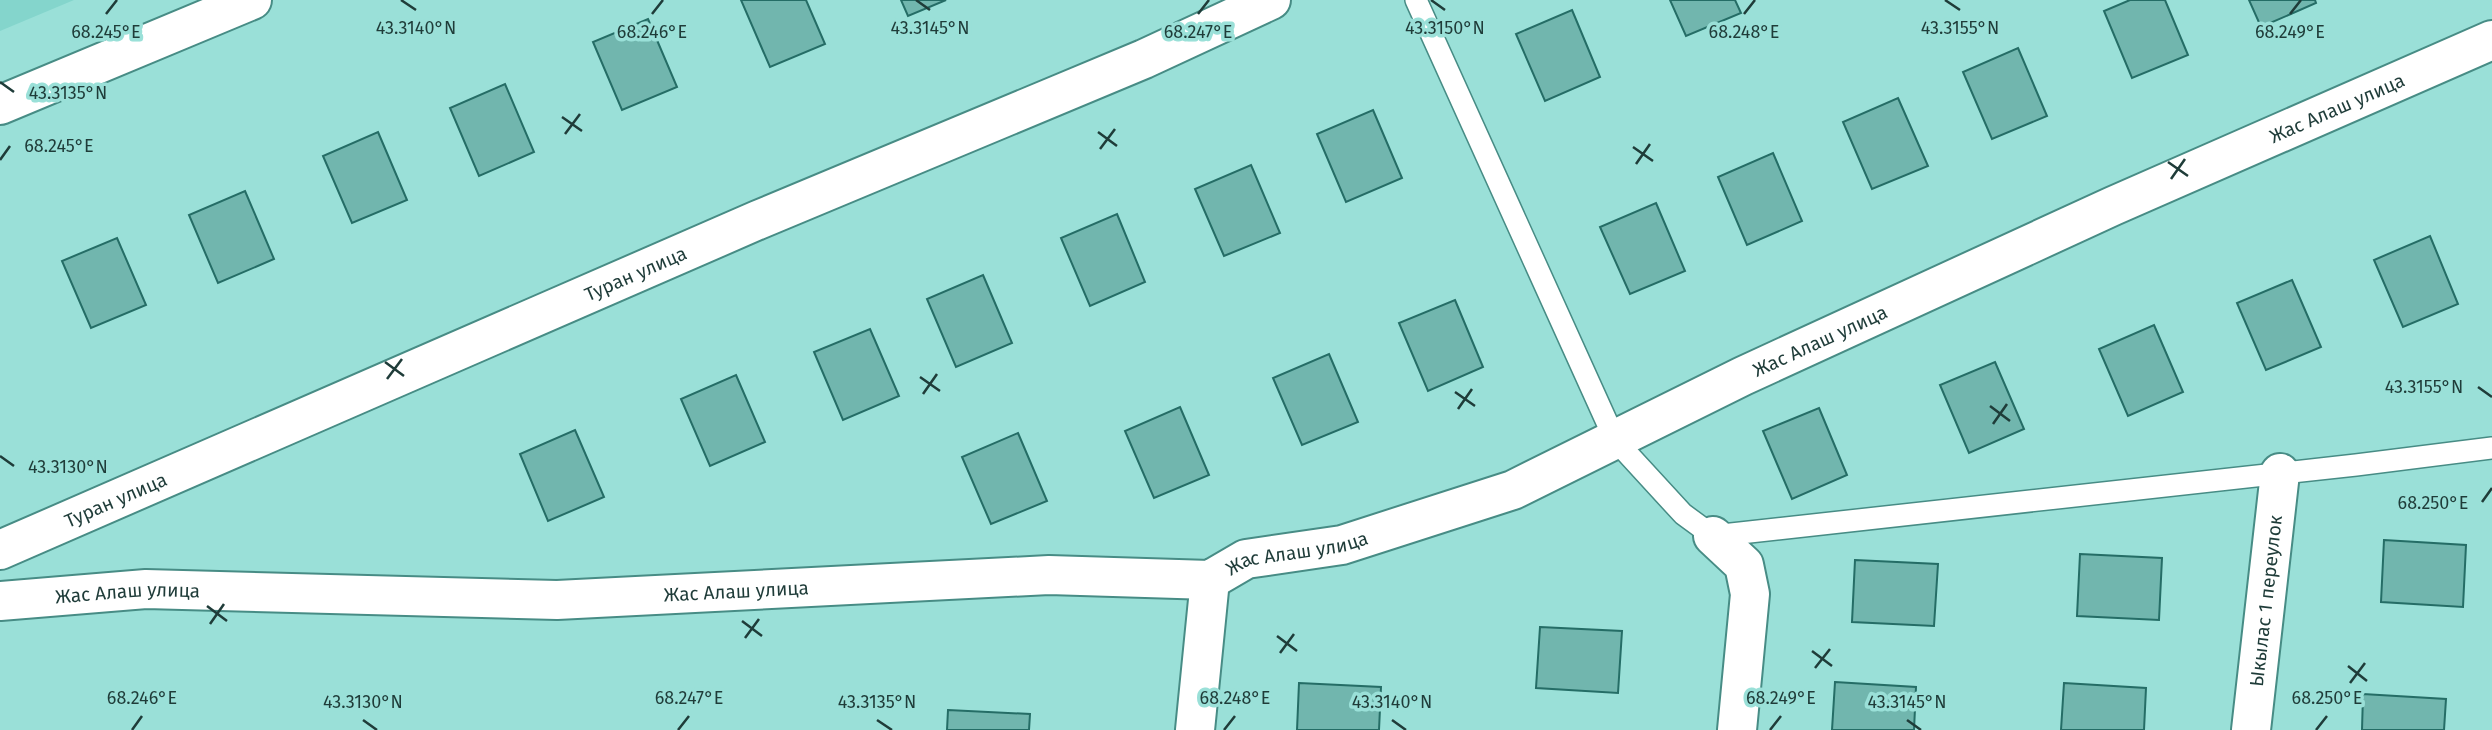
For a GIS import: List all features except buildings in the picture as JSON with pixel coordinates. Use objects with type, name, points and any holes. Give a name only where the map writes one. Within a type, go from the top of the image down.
[{"type":"street","points":[[0,105],[252,0]]},
{"type":"street","name":"Туран улица","points":[[0,551],[758,220],[1144,59],[1271,0]]},
{"type":"street","name":"Жас Алаш улица","points":[[0,601],[146,589],[557,600],[1049,575],[1210,580],[1246,559],[1342,545],[1513,490],[1743,376],[2101,211],[2492,40]]},
{"type":"street","name":"Ыкылас 1 переулок","points":[[2251,730],[2280,473]]},
{"type":"street","points":[[1713,536],[1744,565],[1751,594],[1737,730]]},
{"type":"street","points":[[1195,730],[1210,580]]},
{"type":"lane","points":[[1416,0],[1615,440],[1682,514],[1713,536],[2492,448]]},
{"type":"shaded area","points":[[0,0],[74,0],[0,31]]}]
